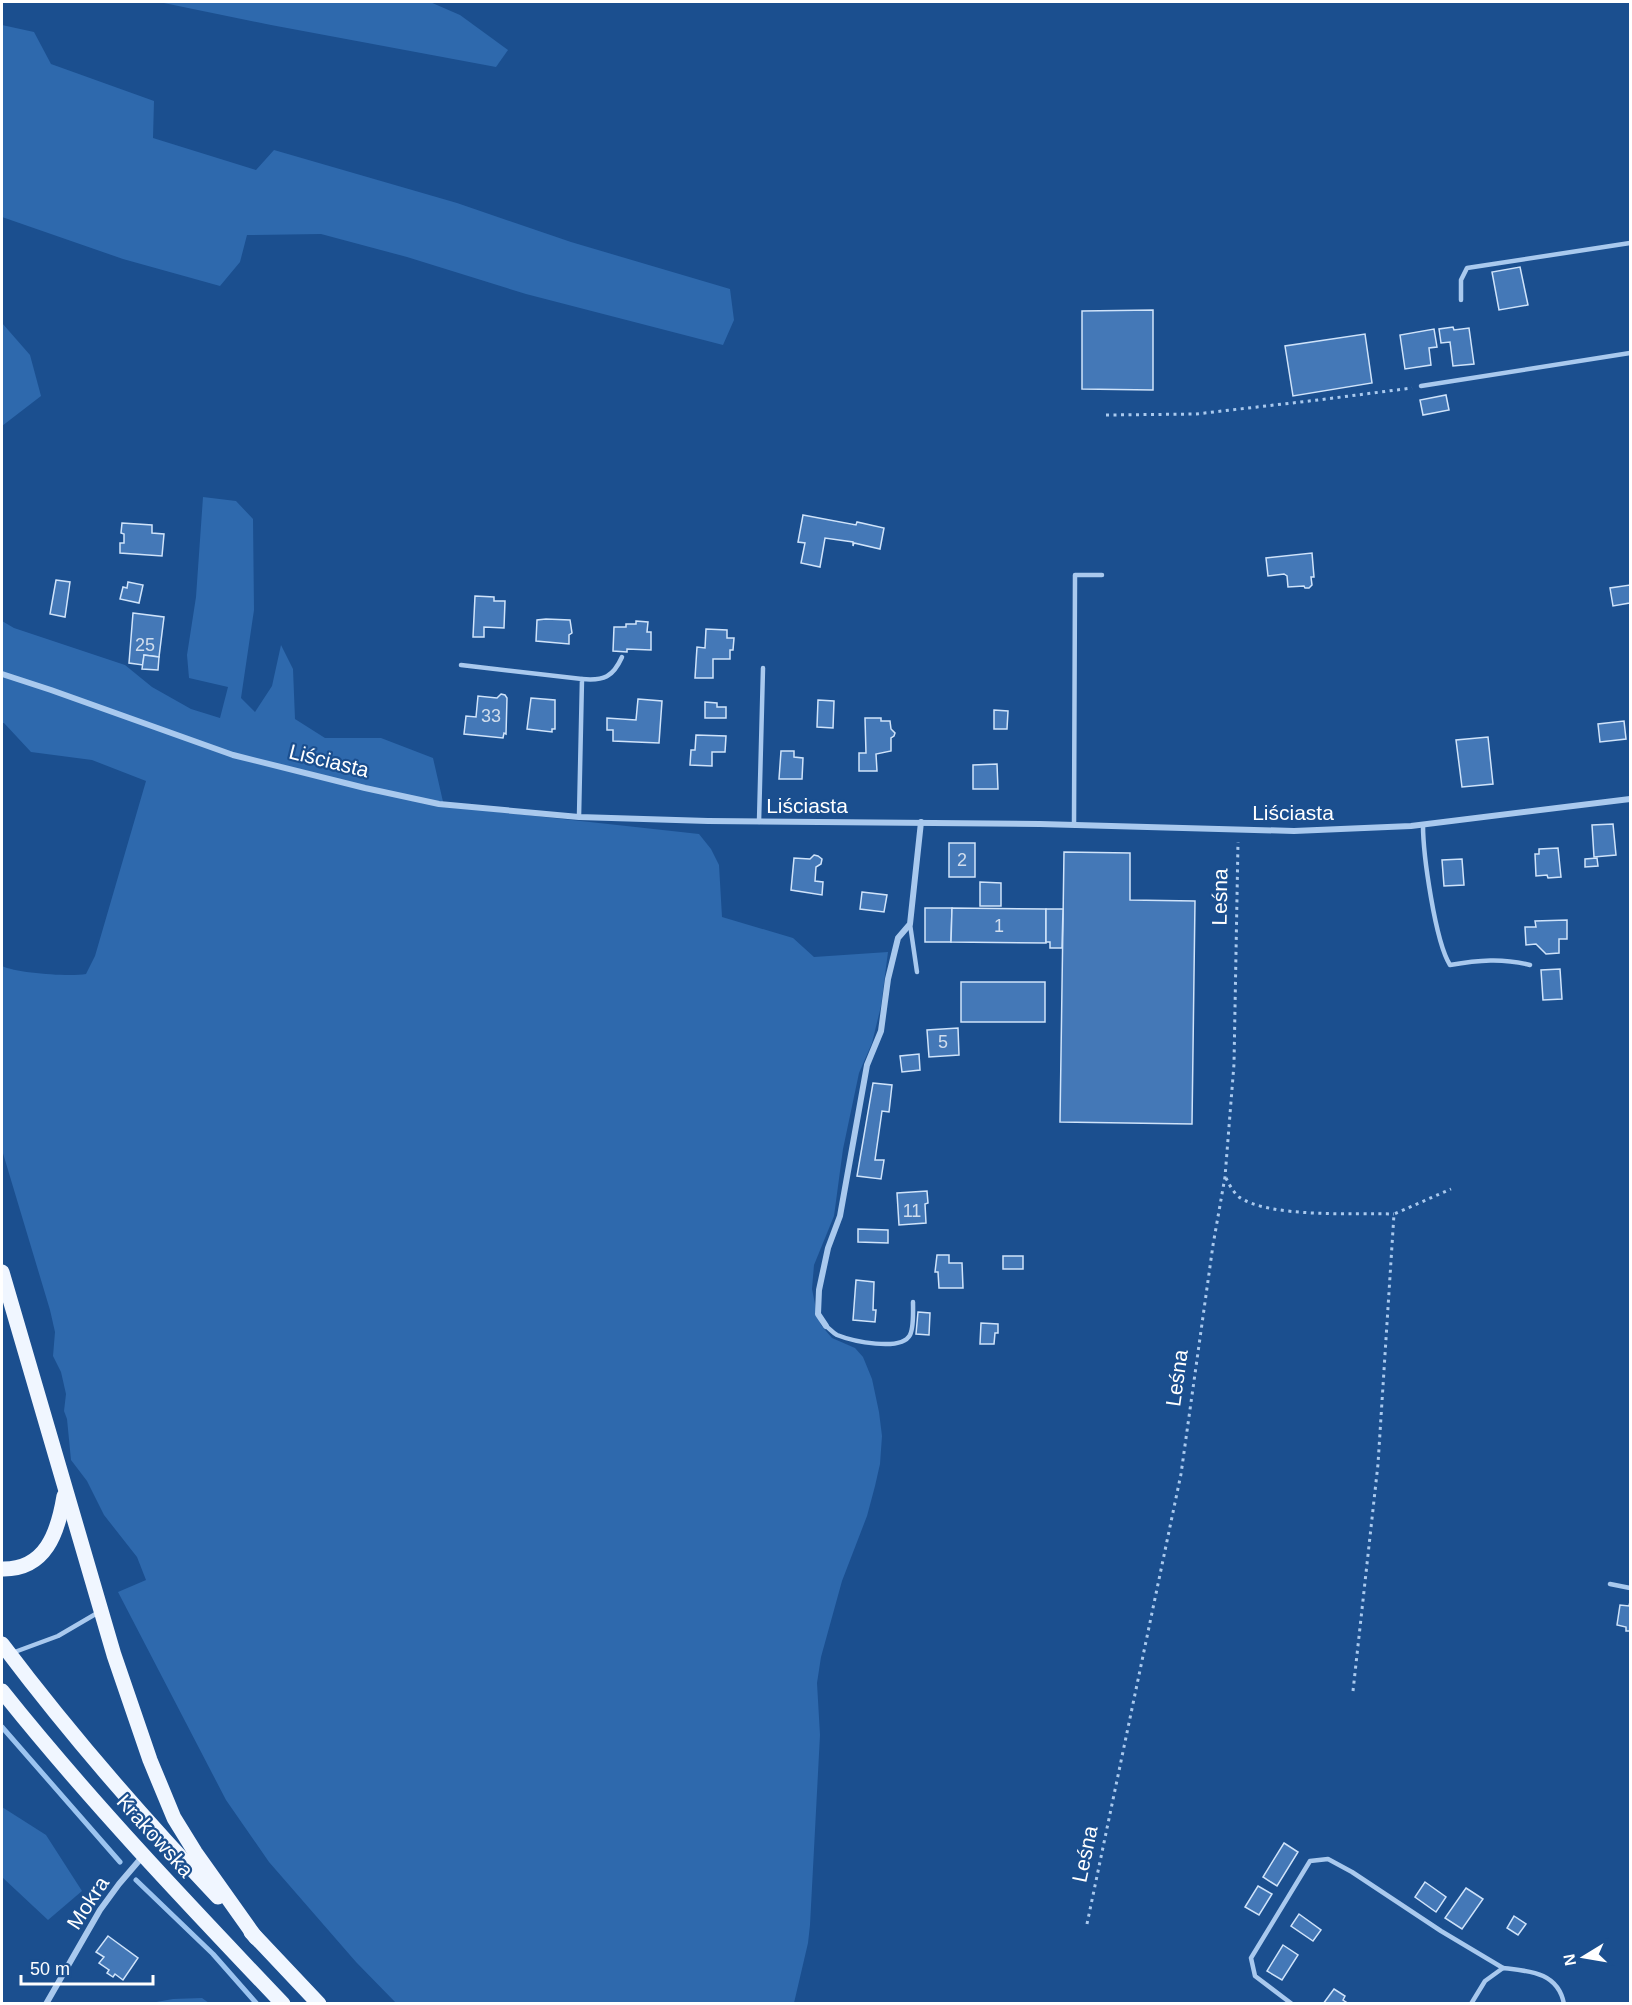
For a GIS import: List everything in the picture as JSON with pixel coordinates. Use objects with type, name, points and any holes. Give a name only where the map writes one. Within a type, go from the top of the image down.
[{"type":"main road","points":[[2,1272],[114,1655],[150,1760],[174,1818],[195,1852],[256,1938]]},
{"type":"main road","points":[[2,1569],[28,1564],[53,1540],[60,1520],[65,1490]]},
{"type":"main road","points":[[5,1649],[100,1768],[161,1838],[319,2004]]},
{"type":"main road","name":"Krakowska","points":[[2,1691],[44,1743],[144,1855],[283,2004]]},
{"type":"street","name":"Liściasta","points":[[2,674],[233,755],[365,788],[439,804],[579,817],[1294,831],[1423,825],[1630,799]]},
{"type":"street","points":[[826,1326],[818,1314],[819,1290],[828,1248],[840,1216],[867,1065],[881,1031],[888,979],[898,938],[910,924],[921,822]]},
{"type":"street","name":"Mokra","points":[[46,2004],[100,1910],[144,1855]]},
{"type":"lane","points":[[1461,300],[1461,279],[1467,268],[1630,243]]},
{"type":"lane","points":[[1422,386],[1630,353]]},
{"type":"lane","points":[[1074,825],[1075,575],[1102,575]]},
{"type":"lane","points":[[461,665],[597,680],[616,670],[622,657]]},
{"type":"lane","points":[[759,822],[762,668]]},
{"type":"lane","points":[[579,817],[582,679]]},
{"type":"lane","points":[[1423,825],[1423,840],[1434,911],[1443,954],[1450,964],[1485,959],[1530,965]]},
{"type":"lane","points":[[910,924],[917,972]]},
{"type":"lane","points":[[826,1326],[834,1333],[846,1338],[878,1344],[905,1342],[911,1334],[914,1302]]},
{"type":"lane","points":[[1610,1584],[1630,1588]]},
{"type":"lane","points":[[5,1649],[58,1636],[101,1611]]},
{"type":"lane","points":[[1292,2004],[1256,1976],[1251,1958],[1310,1861],[1328,1859],[1503,1968],[1545,1974],[1562,1994],[1564,2004]]},
{"type":"lane","points":[[1471,2004],[1485,1981],[1503,1968]]},
{"type":"path","points":[[1106,415],[1196,414],[1422,386]]},
{"type":"path","name":"Leśna","points":[[1087,1924],[1181,1474],[1213,1245],[1226,1177],[1234,1064],[1238,829]]},
{"type":"path","points":[[1226,1177],[1237,1196],[1254,1204],[1292,1211],[1394,1214],[1451,1189]]},
{"type":"path","points":[[1353,1691],[1378,1464],[1394,1214]]},
{"type":"shaded area","points":[[159,2],[430,2],[460,15],[508,50],[496,67]]},
{"type":"shaded area","points":[[2,25],[34,32],[51,64],[154,101],[153,138],[256,170],[274,150],[457,203],[571,242],[730,289],[734,320],[723,345],[526,294],[407,257],[321,234],[247,235],[240,262],[220,286],[123,259],[2,217]]},
{"type":"shaded area","points":[[2,323],[30,355],[41,396],[2,426]]},
{"type":"shaded area","points":[[203,497],[236,501],[253,519],[254,610],[241,698],[255,712],[272,686],[281,645],[293,669],[295,719],[325,738],[381,738],[433,758],[444,806],[699,834],[711,849],[719,865],[722,917],[793,938],[814,957],[888,952],[881,1006],[872,1043],[859,1073],[843,1149],[834,1216],[814,1265],[812,1289],[821,1325],[832,1338],[855,1348],[863,1357],[872,1379],[882,1436],[880,1464],[867,1516],[842,1581],[821,1657],[817,1683],[820,1735],[810,1925],[794,2003],[396,2003],[356,1962],[269,1862],[226,1800],[118,1592],[146,1580],[137,1557],[104,1515],[87,1481],[71,1460],[67,1419],[64,1411],[66,1394],[61,1372],[53,1356],[55,1332],[2,1150],[2,966],[43,974],[86,974],[95,956],[146,781],[92,760],[31,752],[2,723],[2,621],[14,628],[125,665],[152,687],[191,709],[220,718],[228,687],[189,678],[187,655],[196,597]]},
{"type":"shaded area","points":[[2,1807],[46,1835],[82,1891],[48,1920],[2,1877]]},
{"type":"shaded area","points":[[202,1998],[209,2003],[151,2003],[173,1999]]},
{"type":"building","points":[[1520,267],[1528,305],[1499,310],[1492,272]]},
{"type":"building","points":[[1153,310],[1153,390],[1082,389],[1082,311]]},
{"type":"building","points":[[1453,327],[1454,330],[1469,328],[1474,364],[1453,366],[1450,342],[1441,343],[1439,329]]},
{"type":"building","points":[[1434,329],[1437,347],[1429,348],[1431,365],[1405,369],[1400,335]]},
{"type":"building","points":[[1365,334],[1372,383],[1293,396],[1285,346]]},
{"type":"building","points":[[1446,395],[1449,410],[1423,415],[1420,400]]},
{"type":"building","points":[[803,515],[884,528],[880,549],[854,543],[853,546],[853,542],[825,538],[820,567],[801,563],[805,543],[798,542]]},
{"type":"building","points":[[122,523],[152,525],[152,533],[164,534],[162,556],[120,553],[120,543],[124,543],[124,534],[121,533]]},
{"type":"building","points":[[1312,553],[1314,577],[1311,577],[1312,585],[1309,588],[1288,587],[1287,576],[1284,574],[1268,576],[1266,558]]},
{"type":"building","points":[[56,580],[70,582],[65,617],[50,614]]},
{"type":"building","points":[[128,582],[143,585],[139,603],[120,599],[123,587],[127,588]]},
{"type":"building","points":[[1630,585],[1630,603],[1613,606],[1610,588]]},
{"type":"building","points":[[475,596],[494,597],[494,601],[505,601],[504,628],[484,627],[484,637],[473,637]]},
{"type":"building","points":[[133,613],[164,617],[159,657],[144,655],[143,665],[129,663]]},
{"type":"building","points":[[537,620],[570,620],[572,633],[569,635],[569,644],[536,641]]},
{"type":"building","points":[[636,621],[648,622],[647,632],[651,632],[651,650],[613,651],[614,627],[626,627],[626,624],[636,624]]},
{"type":"building","points":[[706,629],[727,630],[727,638],[734,638],[733,650],[730,650],[730,659],[713,659],[713,678],[695,678],[697,647],[705,648]]},
{"type":"building","points":[[144,655],[159,657],[158,670],[142,669]]},
{"type":"building","points":[[501,694],[507,698],[506,734],[504,733],[503,738],[464,734],[466,716],[476,717],[478,696],[497,698]]},
{"type":"building","points":[[531,698],[555,700],[555,729],[552,729],[552,732],[527,729]]},
{"type":"building","points":[[638,699],[662,701],[659,743],[613,741],[613,730],[607,730],[607,718],[636,720]]},
{"type":"building","points":[[818,700],[834,701],[833,728],[817,727]]},
{"type":"building","points":[[705,702],[717,703],[717,707],[726,707],[726,718],[705,718]]},
{"type":"building","points":[[994,710],[1008,711],[1007,729],[994,729]]},
{"type":"building","points":[[865,718],[881,718],[881,721],[890,721],[891,729],[895,733],[891,738],[891,751],[876,754],[877,771],[859,771],[859,753],[866,753]]},
{"type":"building","points":[[1624,721],[1626,739],[1600,742],[1598,724]]},
{"type":"building","points":[[696,735],[726,736],[725,752],[712,752],[712,766],[690,765],[691,750],[695,750]]},
{"type":"building","points":[[1488,737],[1493,784],[1462,787],[1456,740]]},
{"type":"building","points":[[781,751],[794,751],[794,757],[803,758],[802,779],[779,779]]},
{"type":"building","points":[[997,764],[998,789],[973,789],[973,765]]},
{"type":"building","points":[[1613,824],[1616,855],[1594,857],[1592,825]]},
{"type":"building","points":[[949,843],[975,843],[975,877],[949,877]]},
{"type":"building","points":[[1558,848],[1561,877],[1536,876],[1535,854],[1539,854],[1539,849]]},
{"type":"building","points":[[1064,852],[1130,853],[1130,900],[1195,901],[1192,1124],[1060,1122]]},
{"type":"building","points":[[814,855],[822,859],[821,864],[816,867],[815,881],[823,882],[822,895],[791,890],[794,858],[810,859]]},
{"type":"building","points":[[1597,858],[1598,866],[1585,867],[1585,859]]},
{"type":"building","points":[[1462,859],[1464,885],[1444,886],[1442,860]]},
{"type":"building","points":[[980,882],[1001,883],[1001,906],[980,906]]},
{"type":"building","points":[[862,892],[887,895],[884,912],[860,909]]},
{"type":"building","points":[[925,908],[952,908],[951,942],[925,942]]},
{"type":"building","points":[[952,908],[1046,909],[1046,943],[951,942]]},
{"type":"building","points":[[1046,909],[1063,909],[1062,948],[1050,948],[1050,942],[1046,942]]},
{"type":"building","points":[[1567,920],[1567,939],[1559,939],[1559,953],[1546,954],[1536,944],[1526,945],[1525,927],[1536,927],[1535,921]]},
{"type":"building","points":[[1560,969],[1562,999],[1543,1000],[1541,970]]},
{"type":"building","points":[[961,982],[1045,982],[1045,1022],[961,1022]]},
{"type":"building","points":[[958,1028],[959,1055],[929,1057],[927,1030]]},
{"type":"building","points":[[919,1054],[920,1070],[902,1072],[900,1056]]},
{"type":"building","points":[[873,1083],[892,1085],[889,1112],[882,1111],[875,1160],[884,1160],[881,1179],[857,1176]]},
{"type":"building","points":[[927,1191],[926,1223],[899,1225],[897,1193]]},
{"type":"building","points":[[858,1229],[888,1230],[888,1243],[858,1242]]},
{"type":"building","points":[[937,1255],[949,1255],[949,1263],[962,1263],[963,1288],[939,1288],[938,1272],[935,1272]]},
{"type":"building","points":[[1003,1256],[1023,1256],[1023,1269],[1003,1269]]},
{"type":"building","points":[[856,1280],[874,1282],[875,1322],[853,1320]]},
{"type":"building","points":[[918,1312],[930,1313],[929,1335],[916,1334]]},
{"type":"building","points":[[981,1323],[998,1324],[994,1344],[980,1344]]},
{"type":"building","points":[[1630,1602],[1630,1631],[1626,1631],[1626,1627],[1617,1625],[1620,1605],[1629,1606]]},
{"type":"building","points":[[1284,1843],[1298,1852],[1277,1886],[1263,1877]]},
{"type":"building","points":[[1425,1882],[1446,1897],[1436,1912],[1415,1897]]},
{"type":"building","points":[[1258,1886],[1272,1894],[1259,1915],[1245,1907]]},
{"type":"building","points":[[1466,1888],[1483,1899],[1462,1929],[1445,1918]]},
{"type":"building","points":[[1299,1914],[1321,1930],[1313,1941],[1291,1926]]},
{"type":"building","points":[[1514,1916],[1526,1924],[1518,1935],[1507,1928]]},
{"type":"building","points":[[108,1936],[138,1958],[123,1980],[115,1974],[113,1977],[107,1973],[109,1970],[99,1963],[104,1957],[96,1952]]},
{"type":"building","points":[[1283,1945],[1298,1955],[1282,1980],[1267,1971]]},
{"type":"building","points":[[1334,1989],[1345,1996],[1343,2000],[1349,2004],[1323,2004]]},
{"type":"waterway","points":[[2,1727],[120,1862]]},
{"type":"waterway","points":[[136,1880],[213,1954],[257,2004]]}]
